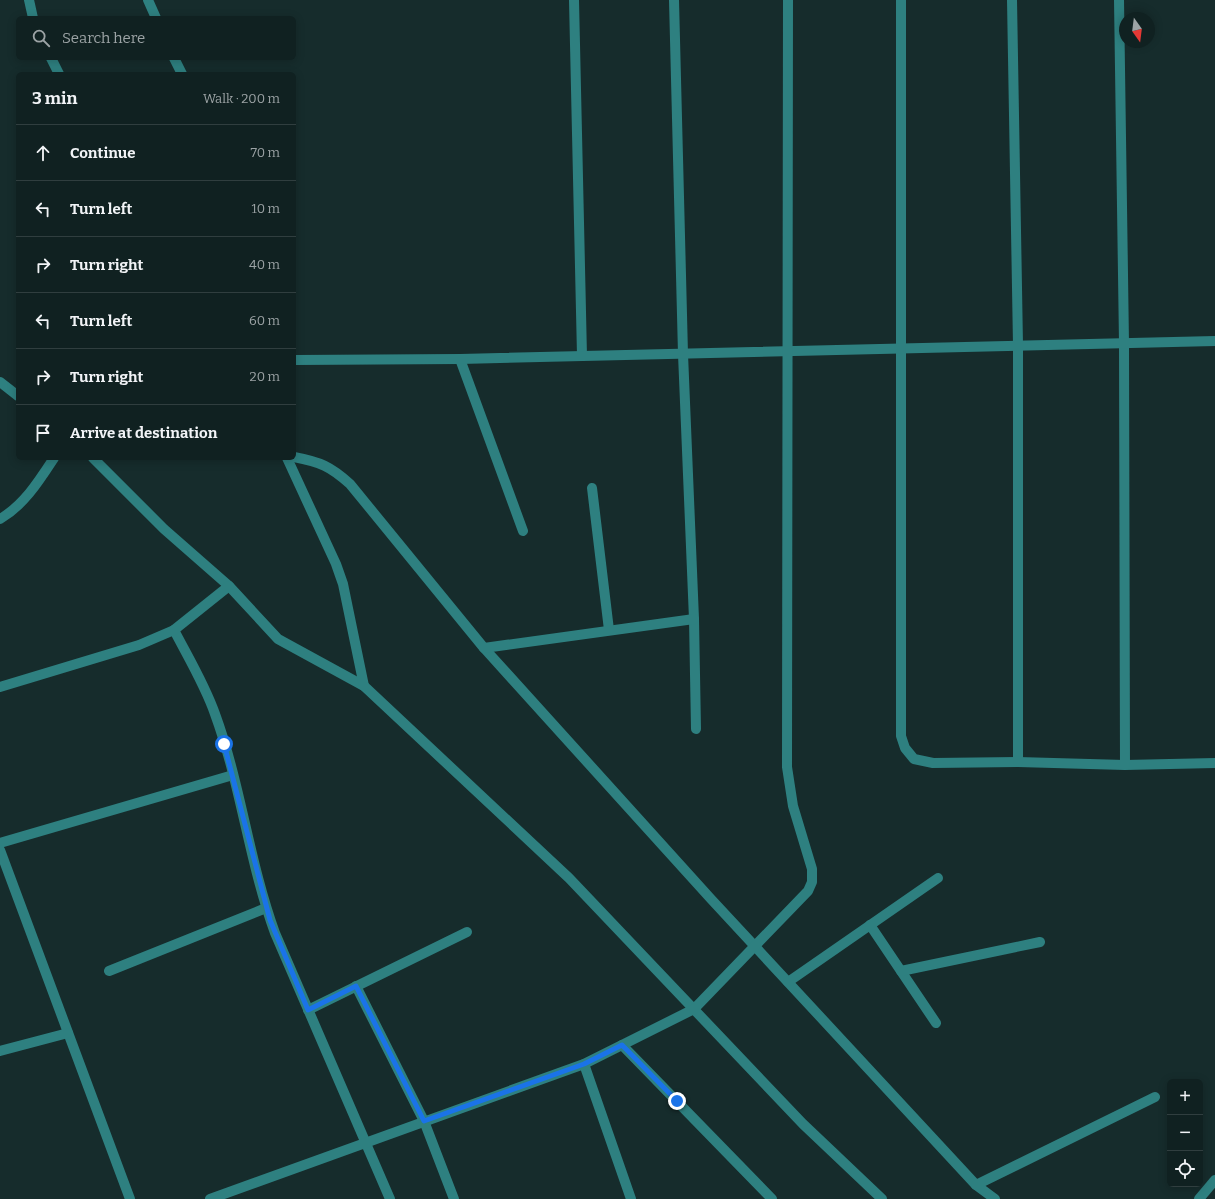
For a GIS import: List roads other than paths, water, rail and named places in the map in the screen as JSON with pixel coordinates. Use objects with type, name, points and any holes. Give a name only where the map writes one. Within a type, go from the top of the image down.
[{"type":"street","points":[[29,0],[33,16]]},
{"type":"street","points":[[148,0],[155,16]]},
{"type":"street","points":[[574,0],[582,356]]},
{"type":"street","points":[[674,0],[683,354],[694,619],[696,728]]},
{"type":"street","points":[[210,1199],[584,1064],[694,1009],[808,891],[812,882],[812,869],[793,806],[786,767],[788,0]]},
{"type":"street","points":[[900,0],[901,736],[905,748],[914,759],[932,763],[1018,762],[1125,765],[1215,763]]},
{"type":"street","points":[[1012,0],[1018,345],[1018,762]]},
{"type":"street","points":[[1119,0],[1124,343],[1125,765]]},
{"type":"street","points":[[52,60],[58,72]]},
{"type":"street","points":[[175,60],[181,72]]},
{"type":"street","points":[[296,360],[460,359],[1215,341]]},
{"type":"street","points":[[460,359],[523,531]]},
{"type":"street","points":[[0,382],[16,394]]},
{"type":"street","points":[[296,457],[319,462],[337,472],[350,484],[484,648],[754,946],[976,1185],[995,1199]]},
{"type":"street","points":[[0,519],[28,496],[53,460]]},
{"type":"street","points":[[95,460],[164,529],[229,586],[278,639],[364,686],[569,878],[804,1124],[882,1199]]},
{"type":"street","points":[[288,460],[328,544],[338,570],[364,686]]},
{"type":"street","points":[[592,488],[609,630]]},
{"type":"street","points":[[0,687],[139,646],[174,630],[229,586]]},
{"type":"street","points":[[484,648],[694,619]]},
{"type":"street","points":[[174,630],[216,714],[233,774],[266,908],[275,933],[390,1199]]},
{"type":"street","points":[[0,843],[233,774]]},
{"type":"street","points":[[0,850],[130,1199]]},
{"type":"street","points":[[788,982],[938,878]]},
{"type":"street","points":[[109,971],[266,908]]},
{"type":"street","points":[[870,925],[936,1023]]},
{"type":"street","points":[[308,1010],[467,932]]},
{"type":"street","points":[[900,971],[1040,942]]},
{"type":"street","points":[[356,986],[424,1121],[454,1199]]},
{"type":"street","points":[[0,1051],[68,1033]]},
{"type":"street","points":[[622,1045],[772,1199]]},
{"type":"street","points":[[584,1064],[632,1199]]},
{"type":"street","points":[[976,1185],[1155,1097]]},
{"type":"street","points":[[1199,1199],[1215,1180]]}]
